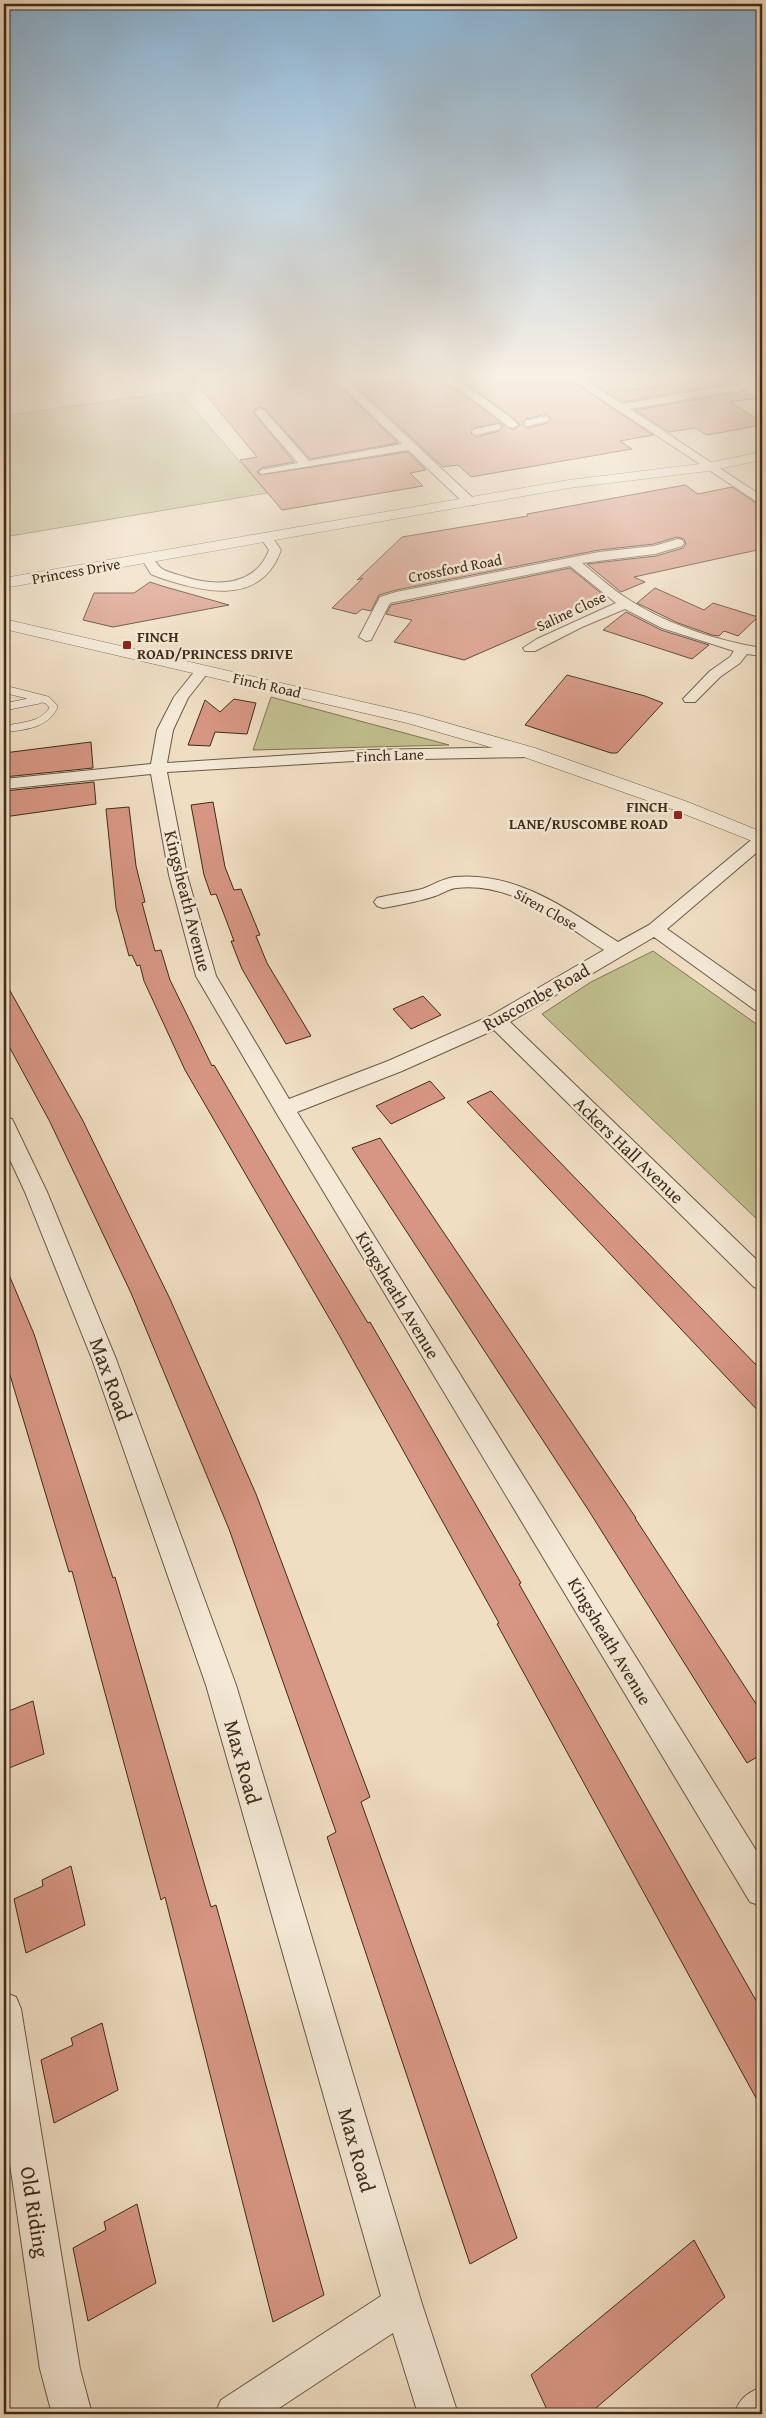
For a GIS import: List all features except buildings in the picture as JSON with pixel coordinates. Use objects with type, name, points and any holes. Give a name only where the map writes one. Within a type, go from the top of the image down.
[{"type":"street","points":[[455,488],[470,502]]},
{"type":"street","name":"Princess Drive","points":[[4,584],[548,488]]},
{"type":"street","points":[[741,488],[762,501]]},
{"type":"street","points":[[147,558],[156,571],[210,588],[235,584],[257,576],[273,556],[275,550],[266,537]]},
{"type":"street","name":"Crossford Road","points":[[366,637],[385,600],[401,595],[599,556],[655,550],[678,543]]},
{"type":"street","points":[[573,562],[626,604],[667,625],[743,649],[761,650]]},
{"type":"street","name":"Saline Close","points":[[530,648],[573,628],[593,615],[626,604]]},
{"type":"street","name":"Finch Road","points":[[4,624],[412,719],[528,752]]},
{"type":"street","points":[[690,699],[715,674],[735,660],[743,649]]},
{"type":"street","name":"Kingsheath Avenue","points":[[203,670],[181,697],[165,730],[158,768],[178,875],[206,976],[284,1109],[762,1890]]},
{"type":"street","name":"Finch Lane","points":[[4,784],[158,768],[371,755],[528,752],[681,806],[762,840]]},
{"type":"street","name":"Ruscombe Road","points":[[284,1109],[395,1066],[497,1021],[655,930],[762,840]]},
{"type":"street","name":"Siren Close","points":[[383,902],[439,889],[451,883],[474,881],[500,885],[536,900],[618,951]]},
{"type":"street","points":[[655,930],[762,1005]]},
{"type":"street","name":"Ackers Hall Avenue","points":[[497,1021],[762,1280]]},
{"type":"street","name":"Max Road","points":[[4,1125],[36,1192],[104,1359],[221,1685],[403,2304],[438,2414]]},
{"type":"street","name":"Old Riding","points":[[4,2009],[60,2369],[72,2414]]},
{"type":"street","points":[[235,2414],[403,2304]]},
{"type":"street","points":[[754,2414],[762,2407]]},
{"type":"lane","points":[[4,689],[43,699],[54,707],[46,722],[4,729]]},
{"type":"lane","points":[[4,706],[43,699]]},
{"type":"shaded area","points":[[4,488],[263,488],[267,493],[4,537]]},
{"type":"shaded area","points":[[271,697],[449,745],[253,750]]},
{"type":"shaded area","points":[[653,951],[762,1028],[762,1224],[542,1014],[591,982]]},
{"type":"place","name":"FINCH ROAD/PRINCESS DRIVE","points":[[127,645]]},
{"type":"place","name":"FINCH LANE/RUSCOMBE ROAD","points":[[678,815]]}]
